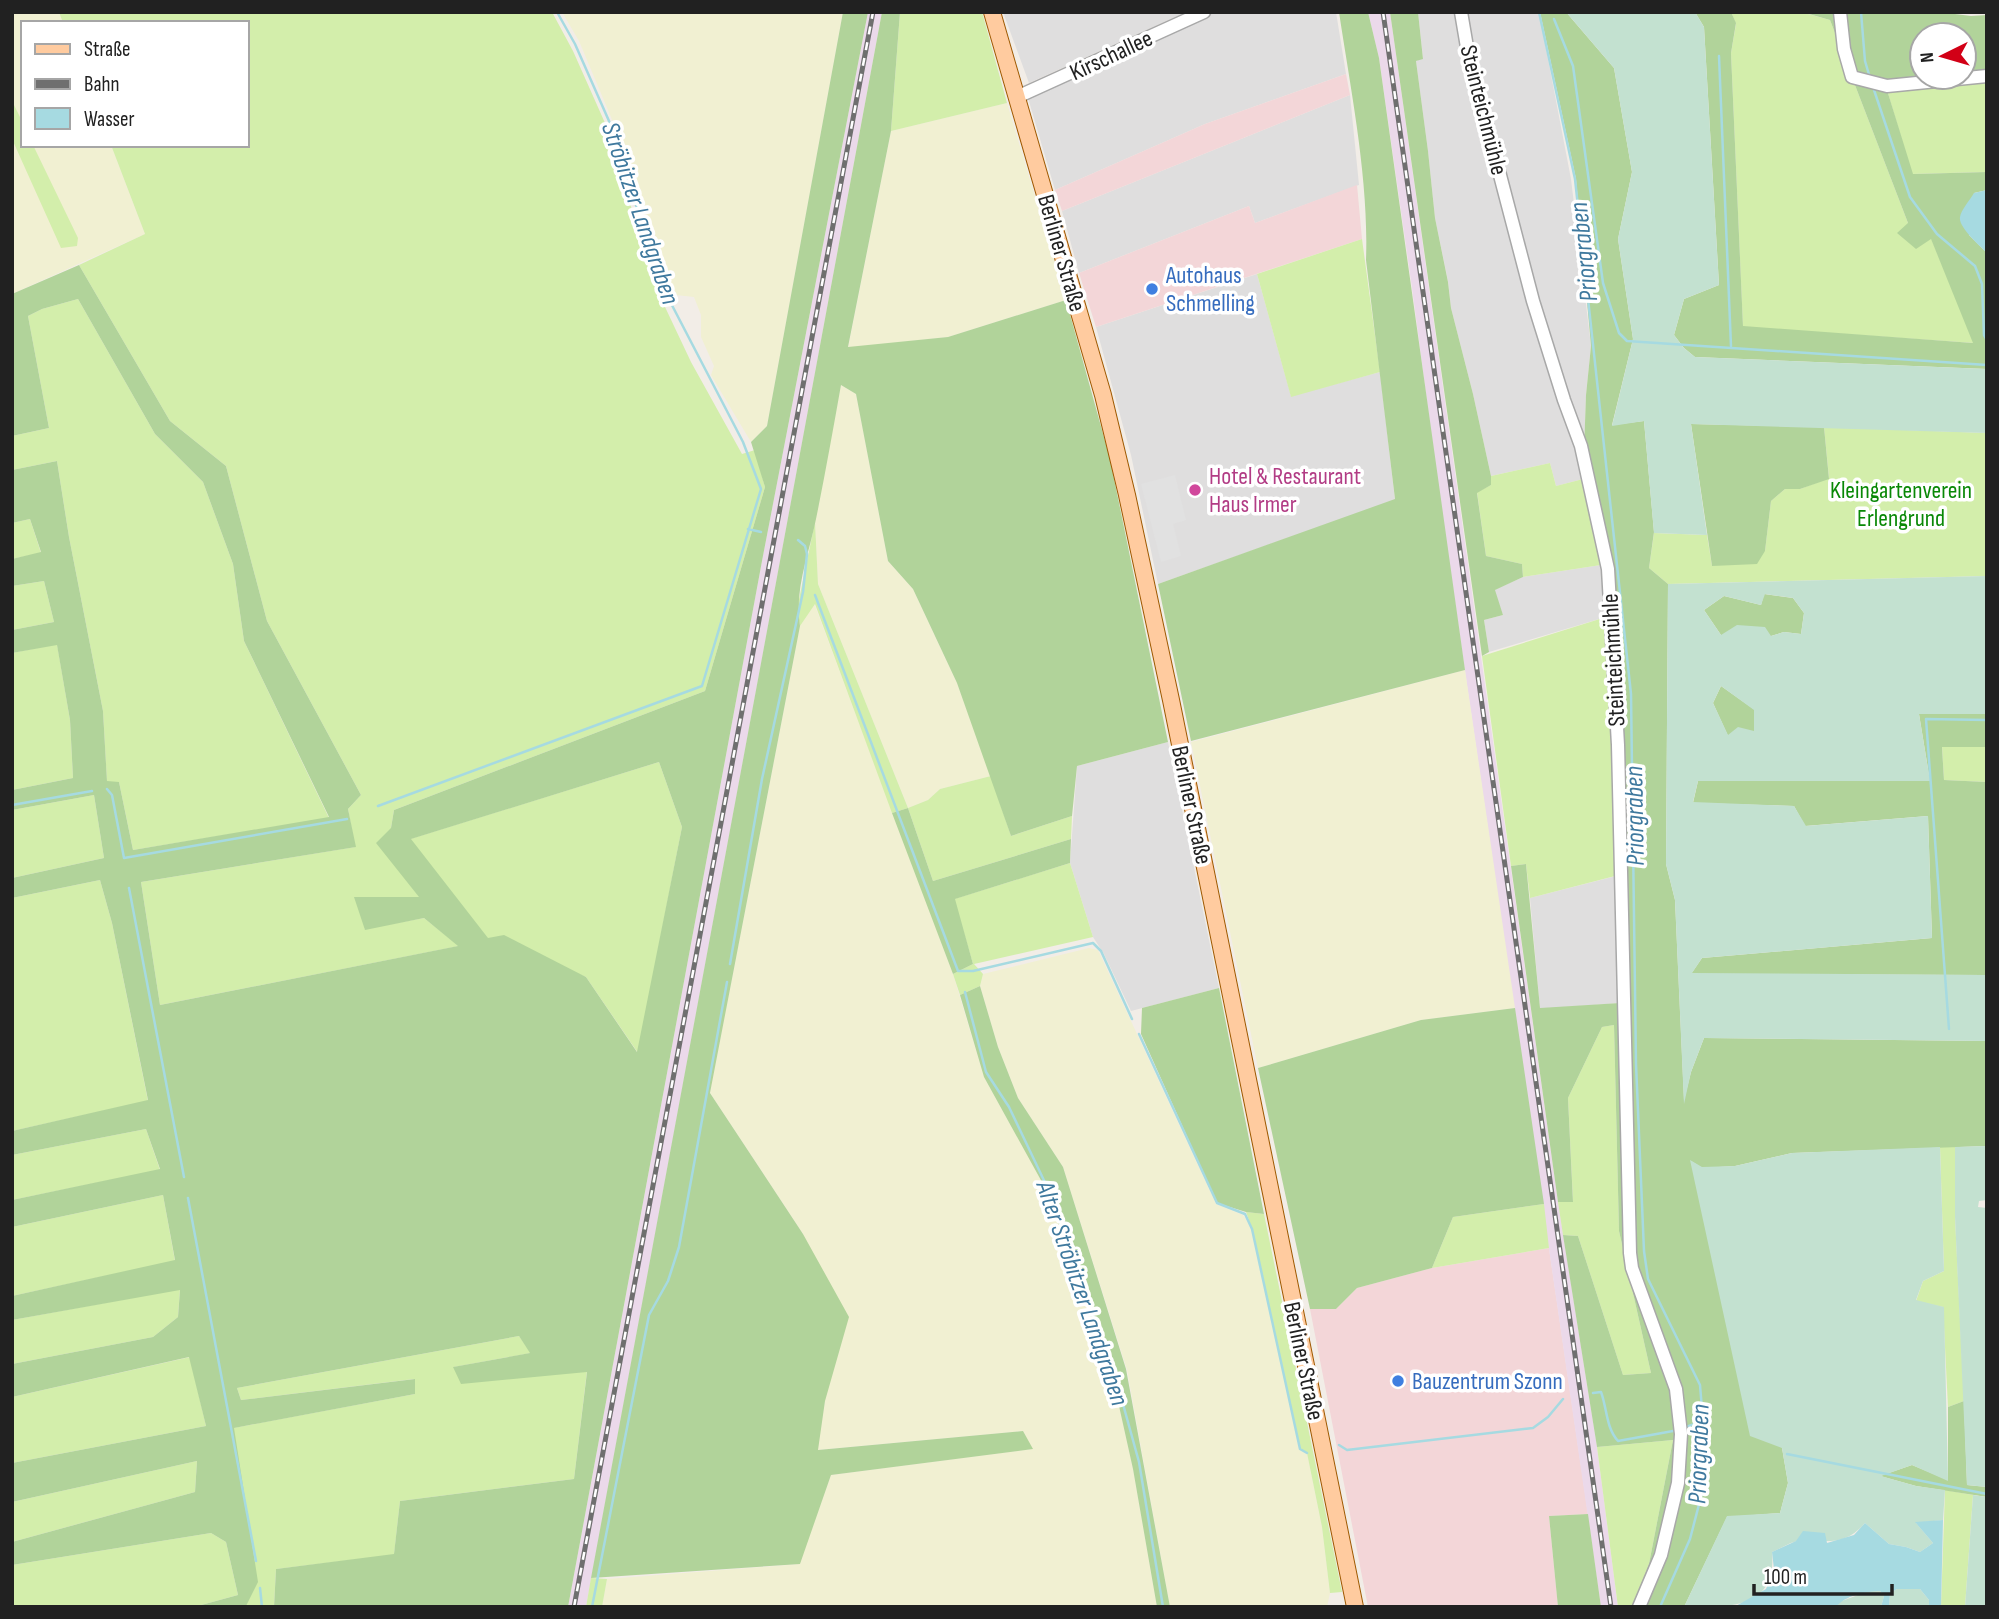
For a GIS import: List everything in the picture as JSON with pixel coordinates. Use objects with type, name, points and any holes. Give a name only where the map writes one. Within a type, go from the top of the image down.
[{"type":"main road","name":"Berliner Straße","points":[[992,12],[1103,395],[1127,495],[1355,1607]]},
{"type":"street","name":"Kirschallee","points":[[1017,97],[1204,12]]},
{"type":"street","name":"Steinteichmühle","points":[[1461,12],[1468,53],[1533,301],[1581,446],[1608,569],[1618,746],[1630,1253],[1632,1268],[1676,1389],[1681,1434],[1676,1495],[1661,1555],[1639,1607]]},
{"type":"street","points":[[1840,12],[1844,49],[1852,77],[1887,86],[1987,76]]},
{"type":"shaded area","points":[[868,12],[882,12],[586,1607],[568,1607],[762,561]]},
{"type":"shaded area","points":[[1003,12],[1186,12],[1029,83]]},
{"type":"shaded area","points":[[1215,12],[1336,12],[1346,74],[1205,124],[1055,190],[1028,98]]},
{"type":"shaded area","points":[[1368,12],[1390,12],[1618,1607],[1601,1607],[1438,485],[1379,58]]},
{"type":"shaded area","points":[[1418,12],[1539,12],[1571,179],[1591,346],[1583,479],[1556,486],[1550,463],[1491,476],[1451,308],[1435,218],[1416,61],[1423,58]]},
{"type":"shaded area","points":[[1346,74],[1350,95],[1062,211],[1055,190],[1205,124]]},
{"type":"shaded area","points":[[1350,95],[1359,185],[1255,223],[1249,206],[1079,273],[1062,211]]},
{"type":"shaded area","points":[[1357,185],[1362,239],[1096,327],[1079,273],[1249,206],[1255,223]]},
{"type":"shaded area","points":[[1257,274],[1291,396],[1380,372],[1395,500],[1158,584],[1131,455],[1096,327]]},
{"type":"shaded area","points":[[1175,475],[1186,520],[1173,524],[1181,556],[1161,562],[1141,484]]},
{"type":"shaded area","points":[[1601,565],[1606,617],[1489,652],[1484,620],[1503,615],[1494,590],[1523,577]]},
{"type":"shaded area","points":[[1168,742],[1219,988],[1131,1011],[1093,937],[1070,863],[1077,766]]},
{"type":"shaded area","points":[[1616,876],[1620,1003],[1540,1009],[1530,898]]},
{"type":"shaded area","points":[[1549,1248],[1588,1514],[1549,1516],[1558,1607],[1368,1607],[1310,1309],[1336,1309],[1357,1288],[1432,1268]]},
{"type":"green space","points":[[12,12],[59,12],[62,21],[21,21],[21,147],[112,147],[145,234],[12,294]]},
{"type":"green space","points":[[59,12],[552,12],[573,51],[605,123],[657,290],[691,362],[742,454],[755,450],[765,487],[705,691],[394,810],[391,828],[420,897],[364,929],[424,918],[459,946],[160,1005],[141,882],[355,847],[348,809],[361,795],[267,621],[226,466],[170,421],[79,265],[145,234],[112,147],[248,147],[248,21],[62,21]]},
{"type":"green space","points":[[562,12],[843,12],[767,426],[751,442],[711,375],[714,366],[701,337],[701,315],[694,297],[676,295],[667,282],[613,122],[579,41]]},
{"type":"green space","points":[[843,12],[868,12],[762,561],[568,1607],[274,1607],[276,1569],[394,1554],[400,1501],[574,1479],[587,1372],[461,1384],[453,1367],[530,1353],[519,1336],[237,1388],[241,1400],[415,1379],[415,1394],[234,1428],[258,1582],[246,1606],[194,1607],[238,1595],[226,1542],[211,1533],[12,1565],[12,1542],[195,1492],[197,1461],[12,1502],[12,1463],[206,1426],[189,1357],[12,1397],[12,1364],[153,1337],[178,1317],[180,1290],[12,1320],[12,1296],[175,1260],[163,1195],[12,1227],[12,1200],[160,1169],[146,1129],[12,1155],[12,1131],[148,1100],[112,923],[100,880],[12,898],[12,878],[104,858],[94,795],[12,810],[12,790],[73,778],[70,720],[57,645],[12,653],[12,630],[54,622],[44,581],[12,586],[12,559],[41,552],[30,519],[12,523],[12,470],[57,461],[103,711],[107,781],[119,782],[133,850],[329,817],[244,641],[233,564],[203,482],[155,434],[78,299],[42,309],[28,316],[49,428],[12,436],[12,294],[79,265],[170,421],[226,466],[267,621],[361,795],[348,809],[356,847],[141,882],[160,1005],[458,946],[424,918],[365,930],[354,897],[419,897],[376,843],[391,828],[394,810],[705,691],[765,487],[751,442],[767,426]],"holes":[[[659,762],[682,827],[637,1052],[586,977],[504,935],[488,938],[411,839]]]},
{"type":"green space","points":[[882,12],[900,12],[891,131],[848,347],[948,337],[1066,300],[1110,459],[1168,742],[1077,766],[1072,816],[1011,836],[957,683],[913,589],[888,561],[856,394],[841,385],[816,519],[803,572],[799,599],[800,626],[710,1093],[803,1234],[849,1317],[825,1401],[818,1450],[1023,1431],[1033,1449],[831,1475],[800,1564],[591,1578]]},
{"type":"green space","points":[[900,12],[982,12],[1007,103],[891,131]]},
{"type":"green space","points":[[1339,12],[1368,12],[1379,58],[1465,670],[1191,741],[1158,584],[1395,499],[1366,260],[1362,167]]},
{"type":"green space","points":[[1390,12],[1418,12],[1423,59],[1416,61],[1435,218],[1451,308],[1491,476],[1491,485],[1477,493],[1486,556],[1522,564],[1523,577],[1495,590],[1503,615],[1484,620],[1489,652],[1482,656]]},
{"type":"green space","points":[[1540,12],[1566,12],[1614,68],[1632,172],[1618,239],[1633,339],[1612,425],[1644,421],[1654,532],[1649,568],[1668,584],[1666,864],[1675,900],[1684,1100],[1704,1038],[1987,1041],[1987,1146],[1792,1153],[1735,1166],[1702,1168],[1691,1161],[1782,1448],[1788,1483],[1780,1513],[1727,1517],[1684,1607],[1632,1607],[1649,1564],[1673,1440],[1597,1447],[1563,1235],[1578,1236],[1623,1375],[1651,1373],[1619,1231],[1614,1025],[1602,1027],[1568,1098],[1573,1202],[1558,1202],[1511,866],[1526,864],[1540,1008],[1620,1003],[1624,878],[1606,617],[1601,565],[1583,479],[1591,346],[1576,179]]},
{"type":"green space","points":[[1566,12],[1695,12],[1704,27],[1719,285],[1684,299],[1674,335],[1684,348],[1695,357],[1987,369],[1987,433],[1691,424],[1707,535],[1654,533],[1644,421],[1612,426],[1633,339],[1618,239],[1632,172],[1614,68]]},
{"type":"green space","points":[[1695,12],[1731,12],[1736,23],[1731,53],[1743,326],[1973,343],[1931,239],[1916,249],[1897,233],[1908,223],[1830,20],[1802,12],[1939,12],[1987,15],[1987,80],[1978,81],[1978,21],[1908,21],[1908,88],[1887,90],[1913,174],[1987,172],[1987,190],[1974,193],[1969,235],[1987,253],[1987,369],[1695,357],[1674,335],[1684,299],[1719,285],[1704,27]]},
{"type":"green space","points":[[1731,12],[1801,12],[1830,20],[1908,223],[1931,238],[1974,343],[1743,327],[1731,53],[1736,24]]},
{"type":"green space","points":[[1987,80],[1987,172],[1912,174],[1887,90],[1908,88],[1908,91],[1978,91],[1978,81]]},
{"type":"green space","points":[[12,101],[21,119],[21,147],[34,147],[78,238],[77,246],[61,248],[12,139]]},
{"type":"green space","points":[[1007,103],[1066,300],[948,337],[848,348],[891,131]]},
{"type":"green space","points":[[1362,239],[1380,372],[1291,397],[1257,274]]},
{"type":"green space","points":[[78,299],[155,434],[203,482],[233,564],[244,641],[329,818],[133,850],[119,782],[107,782],[103,711],[57,461],[12,470],[12,436],[49,428],[28,316],[42,309]]},
{"type":"green space","points":[[841,385],[856,394],[888,561],[913,589],[957,683],[991,776],[940,789],[928,800],[908,808],[818,584],[815,522]]},
{"type":"green space","points":[[1691,424],[1824,427],[1829,479],[1800,489],[1785,489],[1771,501],[1765,551],[1757,564],[1712,566]]},
{"type":"green space","name":"Kleingartenverein Erlengrund","points":[[1824,427],[1987,433],[1987,576],[1668,584],[1649,568],[1654,533],[1707,535],[1712,566],[1765,551],[1771,501],[1785,489],[1800,489],[1829,478]]},
{"type":"green space","points":[[1550,463],[1556,486],[1583,479],[1601,565],[1523,577],[1522,564],[1486,556],[1477,492],[1491,485],[1491,476]]},
{"type":"green space","points":[[30,519],[41,553],[12,559],[12,523]]},
{"type":"green space","points":[[815,522],[818,584],[908,808],[892,813],[815,604],[800,626],[797,609]]},
{"type":"green space","points":[[1987,576],[1987,714],[1919,714],[1930,781],[1698,781],[1693,802],[1794,806],[1806,826],[1928,816],[1932,938],[1702,958],[1692,973],[1987,975],[1987,1041],[1704,1038],[1691,1072],[1684,1104],[1675,900],[1666,864],[1668,584]],"holes":[[[1765,594],[1793,598],[1804,613],[1801,634],[1784,632],[1771,636],[1765,627],[1737,625],[1721,635],[1704,610],[1724,596],[1761,605]],[[1721,686],[1754,710],[1754,731],[1738,727],[1728,735],[1713,703]]]},
{"type":"green space","points":[[44,581],[54,622],[12,630],[12,586]]},
{"type":"green space","points":[[1764,594],[1793,598],[1804,613],[1801,634],[1784,632],[1771,636],[1721,635],[1704,610],[1724,596],[1761,605]]},
{"type":"green space","points":[[814,603],[953,974],[984,1077],[1048,1193],[1115,1388],[1133,1469],[1157,1607],[602,1607],[607,1579],[799,1564],[831,1475],[1032,1449],[1023,1431],[817,1450],[825,1401],[803,1234],[710,1093],[800,626]]},
{"type":"green space","points":[[1606,617],[1618,643],[1615,876],[1530,898],[1526,864],[1511,866],[1482,656]]},
{"type":"green space","points":[[57,644],[70,720],[73,778],[12,790],[12,653]]},
{"type":"green space","points":[[1465,670],[1515,1008],[1421,1020],[1258,1068],[1191,742]]},
{"type":"green space","points":[[1721,686],[1755,710],[1754,732],[1728,736],[1713,703]]},
{"type":"green space","points":[[1919,714],[1987,714],[1987,747],[1942,747],[1944,780],[1987,782],[1987,975],[1691,974],[1702,958],[1932,938],[1928,816],[1805,826],[1794,806],[1693,803],[1698,781],[1930,781]]},
{"type":"green space","points":[[1942,746],[1987,747],[1987,782],[1944,780]]},
{"type":"green space","points":[[659,762],[682,827],[638,1053],[586,977],[488,939],[410,839]]},
{"type":"green space","points":[[991,776],[1011,836],[1072,816],[1071,839],[933,881],[908,808],[928,800],[940,789]]},
{"type":"green space","points":[[94,795],[104,858],[12,878],[12,810]]},
{"type":"green space","points":[[908,808],[933,881],[1071,839],[1070,863],[955,899],[973,964],[953,974],[892,813]]},
{"type":"green space","points":[[1070,863],[1093,937],[974,964],[983,974],[980,986],[960,995],[953,974],[973,964],[954,899]]},
{"type":"green space","points":[[100,880],[112,923],[148,1101],[12,1131],[12,898]]},
{"type":"green space","points":[[1089,948],[1098,950],[1216,1204],[1243,1215],[1252,1229],[1300,1449],[1307,1453],[1322,1527],[1330,1593],[1327,1607],[1170,1607],[1127,1370],[1063,1167],[1018,1098],[998,1047],[980,986],[983,974]]},
{"type":"green space","points":[[980,986],[998,1047],[1018,1098],[1063,1167],[1126,1369],[1170,1607],[1157,1607],[1133,1469],[1115,1388],[1048,1193],[984,1077],[960,995]]},
{"type":"green space","points":[[1219,988],[1264,1214],[1246,1212],[1217,1203],[1141,1034],[1142,1008]]},
{"type":"green space","points":[[1515,1008],[1544,1204],[1453,1217],[1432,1268],[1357,1288],[1336,1309],[1310,1309],[1258,1068],[1421,1020]]},
{"type":"green space","points":[[1614,1025],[1619,1231],[1651,1373],[1623,1375],[1578,1236],[1563,1235],[1558,1202],[1573,1201],[1568,1098],[1602,1027]]},
{"type":"green space","points":[[146,1129],[160,1170],[12,1200],[12,1155]]},
{"type":"green space","points":[[1987,1146],[1987,1200],[1979,1201],[1978,1207],[1987,1208],[1987,1487],[1967,1485],[1955,1217],[1955,1147]]},
{"type":"green space","points":[[1940,1147],[1955,1147],[1955,1217],[1964,1401],[1948,1407],[1943,1307],[1916,1301],[1923,1281],[1944,1271]]},
{"type":"green space","points":[[1940,1147],[1944,1271],[1923,1281],[1916,1300],[1944,1307],[1948,1481],[1912,1465],[1881,1476],[1916,1486],[1945,1490],[1943,1520],[1916,1523],[1933,1543],[1920,1552],[1889,1544],[1865,1523],[1842,1539],[1798,1541],[1772,1552],[1771,1571],[1766,1585],[1746,1602],[1716,1607],[1684,1607],[1727,1516],[1780,1513],[1788,1483],[1782,1448],[1750,1436],[1690,1160],[1702,1167],[1735,1166],[1792,1153]]},
{"type":"green space","points":[[163,1195],[175,1261],[12,1296],[12,1227]]},
{"type":"green space","points":[[1544,1204],[1549,1248],[1432,1268],[1453,1217]]},
{"type":"green space","points":[[1246,1212],[1264,1214],[1342,1592],[1330,1593],[1322,1527],[1307,1453],[1300,1449]]},
{"type":"green space","points":[[180,1289],[178,1317],[153,1337],[12,1364],[12,1320]]},
{"type":"green space","points":[[519,1336],[531,1353],[454,1367],[587,1371],[574,1479],[400,1501],[394,1555],[276,1569],[274,1607],[243,1607],[246,1605],[233,1428],[415,1394],[414,1379],[241,1400],[237,1388]]},
{"type":"green space","points":[[190,1357],[206,1426],[12,1463],[12,1397]]},
{"type":"green space","points":[[1964,1401],[1967,1485],[1987,1487],[1987,1497],[1916,1486],[1880,1476],[1912,1465],[1948,1480],[1948,1407]]},
{"type":"green space","points":[[1673,1440],[1649,1564],[1632,1607],[1618,1607],[1597,1447]]},
{"type":"green space","points":[[197,1461],[195,1492],[12,1542],[12,1502]]},
{"type":"green space","points":[[1945,1490],[1973,1495],[1965,1607],[1941,1607]]},
{"type":"green space","points":[[1973,1495],[1987,1497],[1987,1607],[1965,1607]]},
{"type":"green space","points":[[1588,1514],[1601,1607],[1558,1607],[1549,1516]]},
{"type":"green space","points":[[211,1533],[226,1542],[238,1595],[194,1607],[12,1607],[12,1565]]},
{"type":"green space","points":[[591,1578],[607,1579],[602,1607],[586,1607]]},
{"type":"green space","points":[[1897,1589],[1920,1589],[1929,1600],[1929,1607],[1889,1607],[1890,1593]]},
{"type":"green space","points":[[1869,1591],[1880,1591],[1884,1596],[1881,1607],[1836,1607],[1839,1602]]},
{"type":"water","points":[[1987,190],[1987,253],[1966,231],[1960,217],[1974,193]]},
{"type":"water","points":[[1943,1520],[1941,1607],[1929,1607],[1929,1600],[1920,1589],[1897,1589],[1890,1593],[1889,1607],[1881,1607],[1884,1596],[1880,1591],[1856,1595],[1836,1607],[1734,1607],[1766,1589],[1774,1569],[1772,1552],[1796,1541],[1803,1531],[1825,1533],[1827,1543],[1854,1535],[1865,1523],[1889,1544],[1920,1552],[1933,1543],[1915,1522]]},
{"type":"waterway","name":"Ströbitzer Landgraben","points":[[378,806],[702,686],[761,489],[743,442],[662,286],[609,121],[575,44],[557,12]]},
{"type":"waterway","name":"Priorgraben","points":[[1539,12],[1575,179],[1631,694],[1636,1064],[1644,1251],[1648,1279],[1700,1385],[1703,1421],[1702,1493],[1690,1539],[1660,1607]]},
{"type":"waterway","points":[[1861,12],[1865,61],[1870,78]]},
{"type":"waterway","points":[[1554,19],[1573,66],[1603,283],[1619,333],[1627,341],[1987,365]]},
{"type":"waterway","points":[[1719,56],[1731,346]]},
{"type":"waterway","points":[[1873,87],[1910,197],[1937,234],[1975,266],[1982,284],[1984,335],[1987,340]]},
{"type":"waterway","points":[[748,529],[761,532]]},
{"type":"waterway","points":[[730,964],[762,779],[803,592],[807,554],[805,546],[798,540]]},
{"type":"waterway","points":[[815,595],[958,971],[973,971],[1093,943],[1101,951],[1132,1019]]},
{"type":"waterway","points":[[1949,1029],[1926,719],[1987,720]]},
{"type":"waterway","points":[[107,789],[112,795],[124,858],[347,819]]},
{"type":"waterway","points":[[12,805],[92,791]]},
{"type":"waterway","points":[[129,888],[184,1177]]},
{"type":"waterway","points":[[592,1607],[649,1315],[668,1281],[679,1247],[727,982]]},
{"type":"waterway","name":"Alter Ströbitzer Landgraben","points":[[965,992],[986,1072],[1009,1107],[1049,1191],[1118,1386],[1139,1462],[1163,1607]]},
{"type":"waterway","points":[[1139,1034],[1217,1203],[1245,1214],[1252,1229],[1300,1449],[1307,1453]]},
{"type":"waterway","points":[[188,1198],[256,1561]]},
{"type":"waterway","points":[[1593,1393],[1601,1392],[1609,1424],[1618,1441],[1673,1431]]},
{"type":"waterway","points":[[1339,1445],[1347,1450],[1533,1428],[1548,1417],[1563,1399]]},
{"type":"waterway","points":[[1686,1427],[1703,1421]]},
{"type":"waterway","points":[[1787,1454],[1987,1494]]},
{"type":"waterway","points":[[260,1588],[262,1607]]},
{"type":"railway","points":[[574,1607],[873,12]]},
{"type":"railway","points":[[1383,12],[1611,1607]]},
{"type":"place","name":"Autohaus Schmelling","points":[[1152,289]]},
{"type":"place","name":"Hotel & Restaurant Haus Irmer","points":[[1195,490]]},
{"type":"place","name":"Bauzentrum Szonn","points":[[1398,1381]]}]
